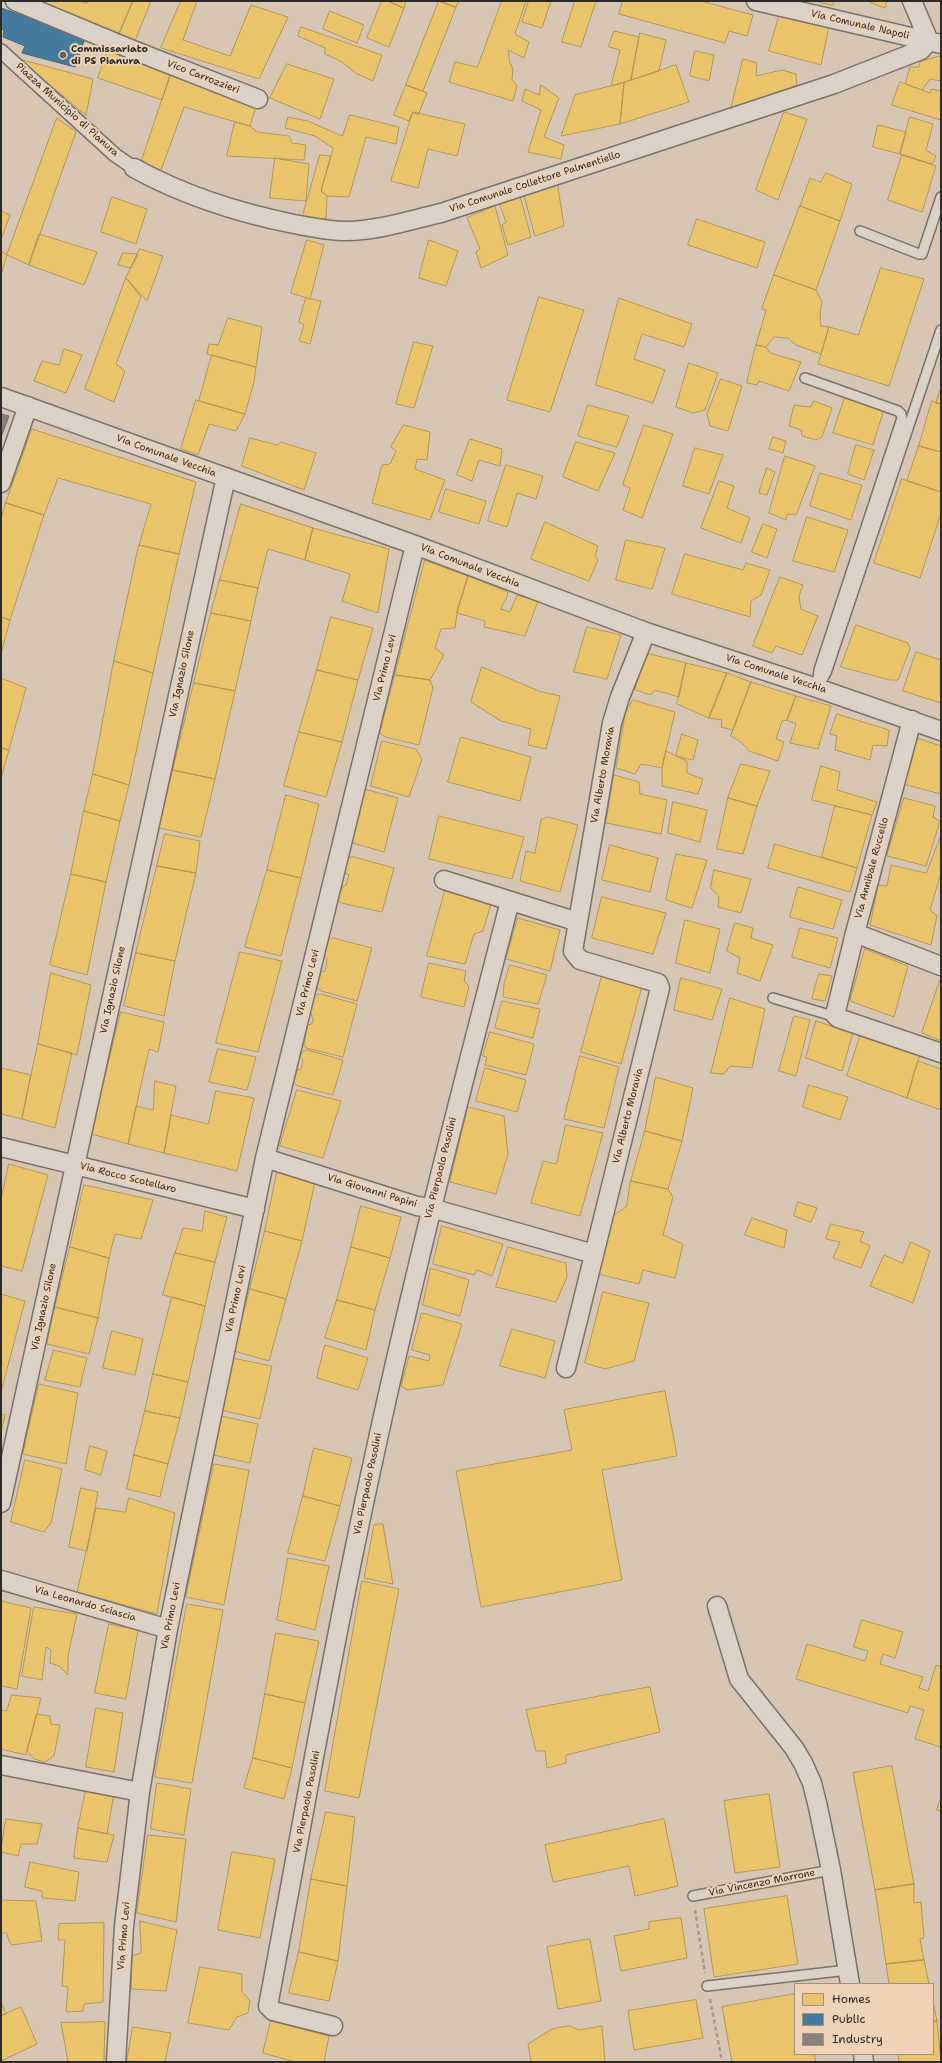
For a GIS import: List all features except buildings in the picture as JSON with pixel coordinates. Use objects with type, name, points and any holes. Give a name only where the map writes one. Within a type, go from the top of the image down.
[{"type":"street","name":"Vico Carrozzieri","points":[[15,1],[133,50],[258,98]]},
{"type":"street","name":"Via Comunale Napoli","points":[[756,1],[935,42]]},
{"type":"street","points":[[912,1],[935,42]]},
{"type":"street","name":"Via Comunale Collettore Palmentiello","points":[[134,168],[157,181],[207,201],[268,219],[324,230],[345,231],[378,228],[441,213],[834,84],[920,50],[935,42]]},
{"type":"street","name":"Piazza Municipio di Pianura","points":[[1,51],[115,155],[134,168]]},
{"type":"street","name":"Via Comunale Vecchia","points":[[1,397],[226,477],[646,632],[817,688],[941,731]]},
{"type":"street","points":[[1,483],[28,406]]},
{"type":"street","name":"Via Ignazio Silone","points":[[1,1503],[226,477]]},
{"type":"street","name":"Via Primo Levi","points":[[116,2062],[124,1926],[140,1792],[168,1629],[266,1158],[415,546]]},
{"type":"street","name":"Via Alberto Moravia","points":[[566,1368],[660,986],[658,983],[576,958],[573,948],[612,723],[620,697],[646,632]]},
{"type":"street","name":"Via Annibale Ruccello","points":[[836,1017],[855,933],[912,720]]},
{"type":"street","points":[[444,880],[578,922]]},
{"type":"street","name":"Via Pierpaolo Pasolini","points":[[332,2026],[271,2010],[268,2006],[356,1543],[431,1208],[510,901]]},
{"type":"street","points":[[855,933],[941,966]]},
{"type":"street","points":[[836,1017],[941,1053]]},
{"type":"street","name":"Via Rocco Scotellaro","points":[[1,1147],[255,1209]]},
{"type":"street","name":"Via Giovanni Papini","points":[[266,1158],[417,1206],[431,1208],[594,1254]]},
{"type":"street","name":"Via Leonardo Sciascia","points":[[1,1580],[168,1629]]},
{"type":"street","points":[[717,1606],[739,1678],[794,1748],[803,1764],[818,1807],[831,1870],[849,1977]]},
{"type":"street","points":[[1,1765],[140,1792]]},
{"type":"lane","points":[[860,231],[922,254],[941,197]]},
{"type":"lane","points":[[817,688],[826,673],[941,330]]},
{"type":"lane","points":[[805,378],[898,411],[902,418],[819,670],[817,688]]},
{"type":"lane","points":[[773,998],[836,1017]]},
{"type":"lane","name":"Via Vincenzo Marrone","points":[[693,1896],[831,1870]]},
{"type":"lane","points":[[707,1986],[849,1977]]},
{"type":"place","name":"Commissariato di PS Pianura","points":[[63,55]]}]
